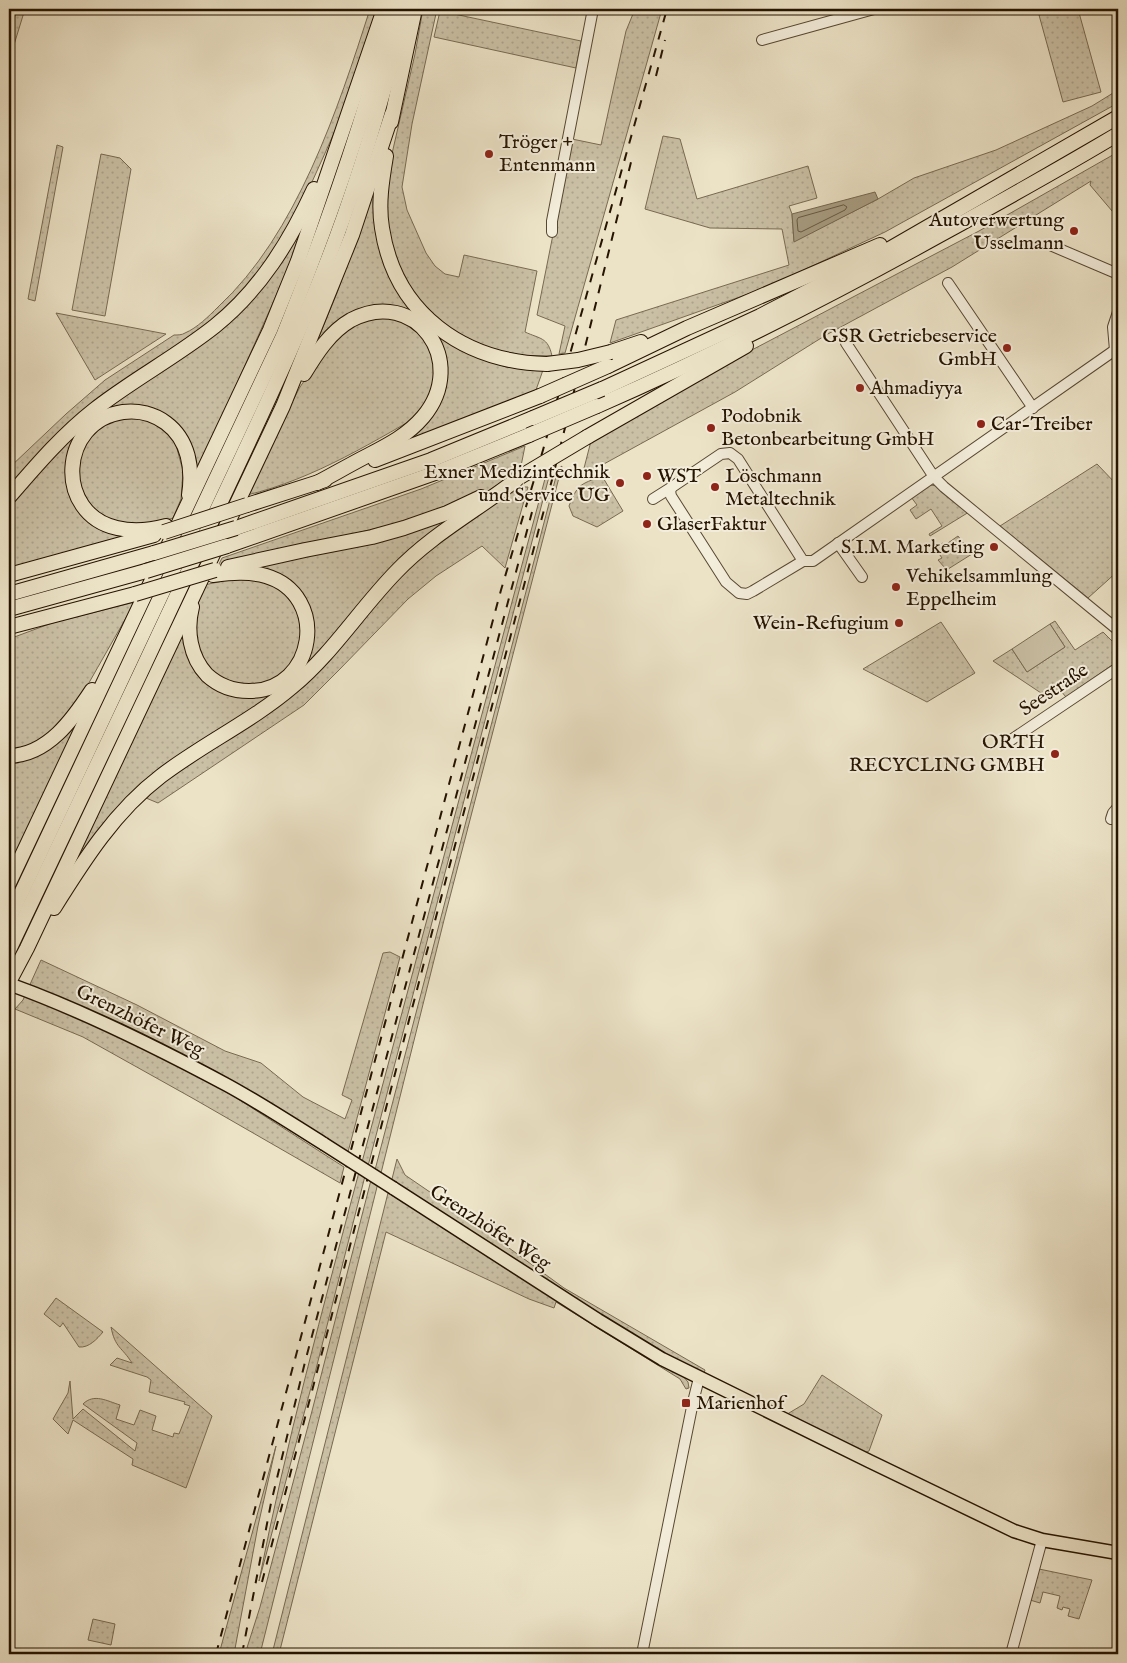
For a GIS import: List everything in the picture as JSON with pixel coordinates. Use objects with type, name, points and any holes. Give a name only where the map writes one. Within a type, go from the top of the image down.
[{"type":"highway","points":[[9,883],[121,646],[185,518],[270,330],[298,262],[338,139],[366,65],[384,9]]},
{"type":"highway","points":[[9,920],[283,336],[310,269],[362,120],[392,9]]},
{"type":"highway","points":[[9,950],[287,358],[326,264],[358,176],[375,124],[405,9]]},
{"type":"highway","points":[[415,9],[392,114],[380,204],[386,250],[393,269],[404,290],[421,312],[449,336],[468,347],[492,357],[515,362],[547,364],[578,360],[611,352],[687,328]]},
{"type":"highway","points":[[9,983],[28,948],[197,580],[283,406],[352,235],[392,114]]},
{"type":"highway","points":[[9,594],[236,528],[431,460],[602,389],[760,316],[886,251],[1118,117]]},
{"type":"highway","points":[[9,609],[146,571],[227,546],[438,472],[597,406],[681,370],[798,311],[1048,176],[1118,134]]},
{"type":"highway","points":[[9,497],[64,437],[92,411],[215,326],[256,286],[297,226],[338,139]]},
{"type":"highway","points":[[9,575],[165,529],[185,518],[247,505],[317,483],[540,396],[687,328],[875,247],[923,230]]},
{"type":"highway","points":[[28,948],[99,840],[118,816],[161,776],[253,716],[293,687],[324,657],[395,572],[425,544],[518,479],[587,437],[785,324],[798,311]]},
{"type":"highway","points":[[283,406],[324,344],[343,326],[361,316],[381,312],[400,314],[417,323],[435,343],[441,361],[441,379],[432,406],[424,416],[409,432],[317,483]]},
{"type":"highway","points":[[165,529],[116,528],[93,517],[82,504],[74,488],[73,462],[82,438],[100,420],[116,413],[134,412],[159,418],[173,429],[183,443],[189,459],[190,486],[185,518]]},
{"type":"highway","points":[[9,627],[197,580],[214,572],[305,550],[372,537],[404,528],[446,513],[518,479]]},
{"type":"highway","points":[[197,580],[189,624],[190,638],[196,658],[206,674],[224,686],[242,691],[261,690],[283,681],[290,676],[300,662],[307,644],[307,623],[301,604],[286,586],[266,576],[214,572]]},
{"type":"highway","points":[[9,631],[39,619]]},
{"type":"highway","points":[[9,756],[32,751],[58,734],[76,715],[112,655],[121,646]]},
{"type":"main road","name":"Grenzhöfer Weg","points":[[9,983],[117,1029],[226,1084],[394,1188],[598,1320],[662,1359],[1014,1531],[1042,1540],[1118,1553]]},
{"type":"street","points":[[552,232],[552,221],[593,9]]},
{"type":"street","points":[[762,40],[869,9]]},
{"type":"street","points":[[1050,245],[1118,274]]},
{"type":"street","points":[[948,283],[1033,408]]},
{"type":"street","points":[[672,487],[670,491],[671,496],[731,587],[739,593],[746,594],[803,561],[812,561],[1117,352],[1113,327],[1118,312]]},
{"type":"street","points":[[846,343],[934,477],[1118,630]]},
{"type":"street","points":[[653,499],[720,454],[730,453],[738,459],[803,561]]},
{"type":"street","points":[[838,543],[862,577]]},
{"type":"street","name":"Seestraße","points":[[1008,742],[1118,668]]},
{"type":"street","points":[[1111,819],[1113,813],[1118,808]]},
{"type":"street","points":[[642,1654],[690,1412],[699,1378]]},
{"type":"street","points":[[1011,1654],[1042,1540]]},
{"type":"shaded area","points":[[17,9],[25,9],[9,61],[9,35]]},
{"type":"shaded area","points":[[370,9],[377,9],[341,117],[302,204],[282,240],[249,286],[213,320],[9,488],[9,468],[66,414],[105,380],[174,335],[184,334],[207,318],[246,277],[271,244],[312,168],[329,128]]},
{"type":"shaded area","points":[[423,9],[437,9],[412,124],[402,187],[407,210],[426,253],[435,266],[445,274],[459,277],[464,255],[537,271],[525,332],[546,342],[552,356],[505,355],[452,332],[418,298],[394,256],[389,237],[386,205],[391,158],[415,54]]},
{"type":"shaded area","points":[[635,9],[662,9],[565,353],[559,354],[565,326],[537,315],[572,139],[601,145],[626,31]]},
{"type":"shaded area","points":[[1060,9],[1078,9],[1101,92],[1063,102],[1039,15]]},
{"type":"shaded area","points":[[440,11],[581,41],[576,68],[434,37]]},
{"type":"shaded area","points":[[1118,90],[1118,103],[885,232],[765,288],[610,343],[616,320],[789,265],[782,229],[710,228],[645,209],[663,136],[680,139],[697,199],[808,166],[817,198],[789,206],[792,214],[794,241],[878,199],[914,178],[996,150],[1092,106]]},
{"type":"shaded area","points":[[57,145],[63,147],[35,301],[28,299]]},
{"type":"shaded area","points":[[1118,152],[1118,218],[1090,185],[1091,181],[952,267],[826,335],[735,392],[582,476],[591,441],[727,363],[979,231]]},
{"type":"shaded area","points":[[101,154],[120,158],[131,169],[105,316],[72,310]]},
{"type":"shaded area","points":[[375,187],[385,259],[444,338],[477,357],[506,367],[543,370],[536,390],[398,445],[436,406],[368,445],[321,469],[272,488],[247,495],[300,387],[324,352],[347,330],[313,351],[337,293]]},
{"type":"shaded area","points":[[301,230],[293,256],[272,305],[195,477],[185,439],[176,445],[183,471],[181,499],[173,518],[121,534],[121,537],[9,568],[9,503],[80,428],[105,408],[201,345]]},
{"type":"shaded area","points":[[56,313],[166,334],[95,380]]},
{"type":"shaded area","points":[[525,446],[520,471],[478,497],[432,515],[218,566],[222,558],[421,489]]},
{"type":"shaded area","points":[[1097,464],[1118,486],[1118,571],[1088,598],[1000,526]]},
{"type":"shaded area","points":[[562,466],[445,916],[381,1173],[375,1170],[558,469]]},
{"type":"shaded area","points":[[550,473],[368,1166],[362,1162],[546,475]]},
{"type":"shaded area","points":[[602,476],[623,511],[597,527],[573,516],[569,506],[580,486]]},
{"type":"shaded area","points":[[930,485],[937,486],[969,512],[930,536],[929,534],[942,526],[931,509],[916,519],[910,510],[917,505],[911,497]]},
{"type":"shaded area","points":[[519,487],[528,487],[505,568],[482,546],[436,576],[408,599],[304,705],[158,803],[134,793],[68,878],[185,624],[196,642],[194,616],[204,585],[223,581],[254,567],[393,538],[447,520],[403,556]]},
{"type":"shaded area","points":[[958,536],[972,554],[937,576],[934,576],[945,568],[938,560],[942,558],[935,548],[943,543],[945,545]]},
{"type":"shaded area","points":[[135,602],[78,702],[86,710],[9,871],[9,639],[52,623]]},
{"type":"shaded area","points":[[1055,621],[1075,650],[1103,632],[1118,647],[1118,661],[1066,697],[1060,690],[1047,697],[993,661],[1012,649],[1027,672],[1065,647],[1050,624]]},
{"type":"shaded area","points":[[941,622],[975,673],[927,702],[863,669]]},
{"type":"shaded area","points":[[1050,624],[1065,647],[1027,672],[1012,649]]},
{"type":"shaded area","points":[[390,952],[400,957],[348,1152],[248,1093],[196,1072],[344,1167],[340,1183],[83,1037],[15,1009],[23,1000],[41,960],[137,1005],[225,1051],[261,1063],[303,1097],[345,1119],[352,1100],[342,1095],[383,953]]},
{"type":"shaded area","points":[[397,1159],[405,1175],[564,1288],[705,1370],[703,1377],[624,1333],[391,1183]]},
{"type":"shaded area","points":[[359,1172],[365,1176],[259,1581],[293,1427]]},
{"type":"shaded area","points":[[371,1180],[378,1183],[260,1654],[245,1654],[260,1607]]},
{"type":"shaded area","points":[[388,1193],[682,1375],[688,1382],[689,1388],[686,1389],[680,1379],[556,1302],[554,1308],[529,1299],[386,1232],[279,1654],[272,1654]]},
{"type":"shaded area","points":[[56,1298],[103,1332],[89,1345],[79,1347],[63,1323],[60,1327],[44,1314]]},
{"type":"shaded area","points":[[111,1327],[212,1416],[186,1488],[132,1465],[133,1459],[73,1420],[68,1434],[53,1419],[68,1393],[70,1381],[73,1419],[83,1409],[135,1451],[137,1443],[83,1404],[96,1398],[120,1405],[116,1419],[134,1425],[140,1410],[156,1416],[152,1430],[173,1437],[174,1433],[179,1434],[190,1406],[184,1404],[185,1402],[149,1392],[151,1380],[147,1377],[110,1365],[117,1358],[132,1363],[117,1343]]},
{"type":"shaded area","points":[[822,1375],[882,1415],[869,1451],[862,1454],[784,1416],[804,1404]]},
{"type":"shaded area","points":[[276,1446],[258,1526],[234,1654],[219,1654]]},
{"type":"shaded area","points":[[1039,1569],[1092,1580],[1079,1619],[1068,1616],[1070,1609],[1063,1607],[1062,1610],[1057,1608],[1060,1596],[1043,1592],[1040,1603],[1030,1600]]},
{"type":"shaded area","points":[[93,1619],[115,1624],[111,1645],[88,1640]]},
{"type":"water","points":[[875,192],[878,199],[794,242],[792,214]]},
{"type":"railway","points":[[216,1654],[501,590],[543,450],[667,9]]},
{"type":"railway","points":[[656,76],[665,40]]},
{"type":"railway","points":[[262,1582],[553,476],[633,154]]},
{"type":"railway","points":[[242,1654],[271,1503],[305,1362],[532,512]]},
{"type":"place","name":"Tröger + Entenmann","points":[[489,154]]},
{"type":"place","name":"Autoverwertung Usselmann","points":[[1074,231]]},
{"type":"place","name":"GSR Getriebeservice GmbH","points":[[1007,348]]},
{"type":"place","name":"Ahmadiyya","points":[[860,388]]},
{"type":"place","name":"Car-Treiber","points":[[981,424]]},
{"type":"place","name":"Podobnik Betonbearbeitung GmbH","points":[[711,428]]},
{"type":"place","name":"WST","points":[[647,476]]},
{"type":"place","name":"Exner Medizintechnik und Service UG","points":[[620,483]]},
{"type":"place","name":"Löschmann Metaltechnik","points":[[715,487]]},
{"type":"place","name":"GlaserFaktur","points":[[647,524]]},
{"type":"place","name":"S.I.M. Marketing","points":[[994,547]]},
{"type":"place","name":"Vehikelsammlung Eppelheim","points":[[896,587]]},
{"type":"place","name":"Wein-Refugium","points":[[899,623]]},
{"type":"place","name":"ORTH RECYCLING GMBH","points":[[1055,754]]},
{"type":"place","name":"Marienhof","points":[[686,1403]]}]
